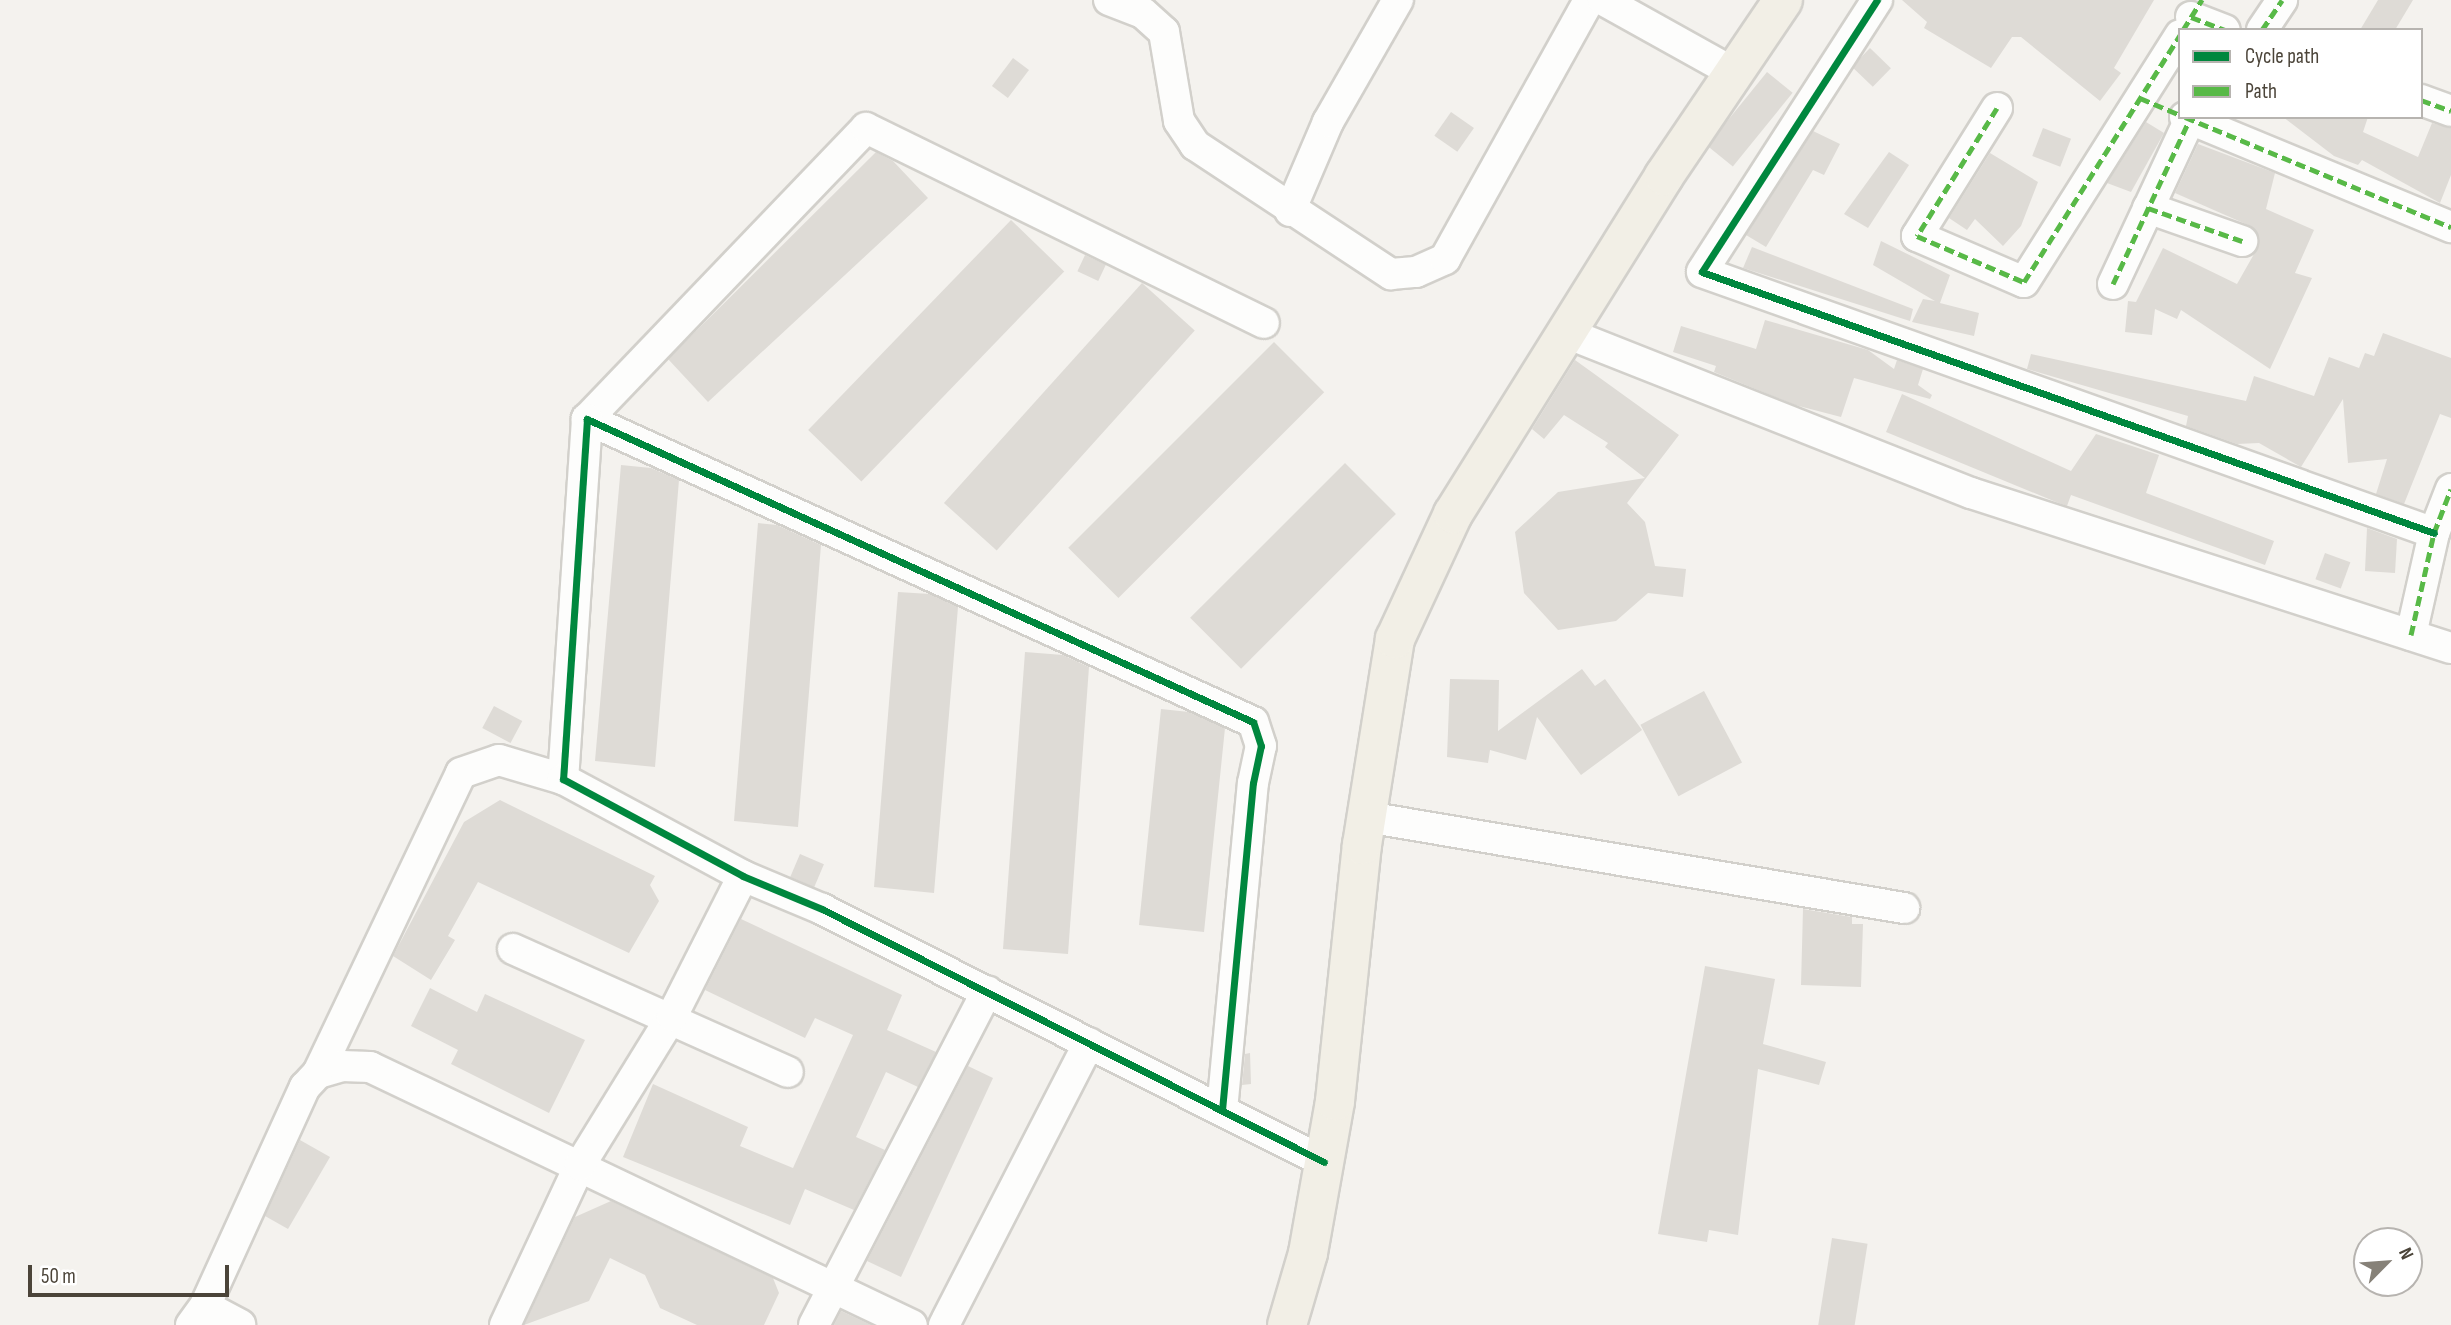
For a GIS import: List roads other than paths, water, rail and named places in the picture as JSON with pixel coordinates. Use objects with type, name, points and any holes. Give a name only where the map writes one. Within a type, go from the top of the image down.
[{"type":"main road","points":[[1287,1325],[1308,1253],[1324,1161],[1367,817],[1395,639],[1453,514],[1564,332],[1783,0]]},
{"type":"street","points":[[1109,0],[1143,13],[1164,32],[1179,121],[1195,145],[1290,211],[1391,274],[1416,272],[1445,258],[1589,0]]},
{"type":"street","points":[[1290,211],[1328,122],[1398,0]]},
{"type":"street","points":[[1603,0],[1734,73]]},
{"type":"street","points":[[1877,0],[1702,272],[2434,533]]},
{"type":"street","points":[[2263,28],[2283,0]]},
{"type":"street","points":[[2189,21],[2217,28]]},
{"type":"street","points":[[1997,108],[1917,236],[2024,282],[2178,38]]},
{"type":"street","points":[[2140,98],[2178,114]]},
{"type":"street","points":[[2423,101],[2451,111]]},
{"type":"street","points":[[2113,284],[2184,119]]},
{"type":"street","points":[[2190,119],[2451,227]]},
{"type":"street","points":[[563,779],[587,419],[866,128],[1264,323]]},
{"type":"street","points":[[2148,208],[2242,241]]},
{"type":"street","points":[[1564,332],[1971,493],[2451,648]]},
{"type":"street","points":[[587,419],[1253,722],[1261,746],[1222,1110]]},
{"type":"street","points":[[2411,635],[2434,533],[2451,489]]},
{"type":"street","points":[[240,1325],[198,1316],[305,1087],[318,1073],[461,773],[499,760],[563,779],[743,876],[986,991],[1324,1161]]},
{"type":"street","points":[[1367,817],[1904,908]]},
{"type":"street","points":[[505,1325],[580,1165],[672,1016],[743,876]]},
{"type":"street","points":[[513,949],[672,1016],[788,1072]]},
{"type":"street","points":[[814,1325],[986,991]]},
{"type":"street","points":[[944,1325],[1089,1043]]},
{"type":"street","points":[[318,1073],[342,1066],[370,1066],[912,1325]]}]
